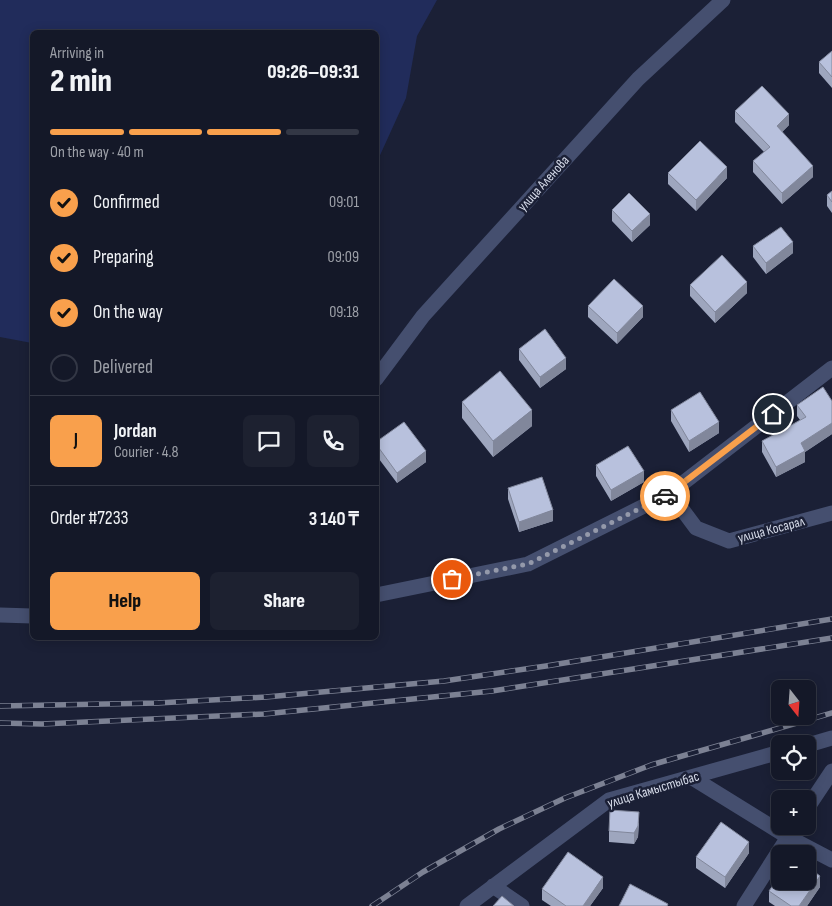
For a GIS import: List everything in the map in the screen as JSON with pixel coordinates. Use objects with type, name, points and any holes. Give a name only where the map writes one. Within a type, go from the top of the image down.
[{"type":"street","name":"улица Аленова","points":[[379,375],[423,316],[638,79],[723,0]]},
{"type":"street","points":[[379,594],[528,564],[670,493],[832,368]]},
{"type":"street","name":"улица Косарал","points":[[670,493],[696,528],[729,541],[832,512]]},
{"type":"street","points":[[0,615],[30,616]]},
{"type":"street","points":[[816,743],[832,738]]},
{"type":"street","name":"улица Камыстыбас","points":[[467,906],[609,800],[771,755]]},
{"type":"street","points":[[816,795],[832,770]]},
{"type":"street","points":[[691,777],[771,820]]},
{"type":"street","points":[[744,906],[788,835]]},
{"type":"street","points":[[797,835],[832,860]]},
{"type":"street","points":[[493,886],[522,906]]},
{"type":"shaded area","points":[[0,0],[437,0],[417,36],[406,98],[379,157],[379,30],[30,30],[30,343],[0,337]]},
{"type":"building","points":[[832,51],[832,77],[819,62]]},
{"type":"building","points":[[762,86],[789,114],[777,126],[813,166],[782,193],[753,161],[770,147],[735,111]]},
{"type":"building","points":[[700,141],[727,167],[696,200],[668,173]]},
{"type":"building","points":[[832,191],[832,202],[827,195]]},
{"type":"building","points":[[629,193],[650,214],[632,231],[612,210]]},
{"type":"building","points":[[781,227],[793,242],[766,263],[753,246]]},
{"type":"building","points":[[722,255],[747,282],[715,312],[690,285]]},
{"type":"building","points":[[614,279],[643,306],[617,333],[588,306]]},
{"type":"building","points":[[545,329],[566,358],[540,377],[519,349]]},
{"type":"building","points":[[500,371],[532,410],[493,441],[462,402]]},
{"type":"building","points":[[823,387],[832,401],[832,423],[801,443],[805,451],[776,467],[762,441],[806,417],[797,405]]},
{"type":"building","points":[[700,392],[719,422],[689,441],[671,410]]},
{"type":"building","points":[[404,422],[426,451],[397,473],[379,448],[379,440]]},
{"type":"building","points":[[628,446],[644,471],[611,490],[596,465]]},
{"type":"building","points":[[542,477],[553,510],[519,522],[508,488]]},
{"type":"building","points":[[610,810],[639,812],[638,826],[634,833],[609,831]]},
{"type":"building","points":[[721,822],[749,842],[725,877],[696,857]]},
{"type":"building","points":[[568,852],[603,877],[583,906],[566,906],[542,889]]},
{"type":"building","points":[[816,873],[820,876],[816,882]]},
{"type":"building","points":[[630,884],[668,904],[667,906],[619,906]]},
{"type":"building","points":[[771,888],[771,890],[810,890],[799,906],[791,906],[769,891]]},
{"type":"building","points":[[502,896],[514,906],[493,906]]},
{"type":"railway","points":[[0,706],[158,703],[266,697],[444,681],[832,619]]},
{"type":"railway","points":[[0,723],[42,724],[264,714],[492,691],[832,638]]},
{"type":"railway","points":[[372,906],[423,872],[499,829],[565,798],[651,765],[832,713]]},
{"type":"way so far","points":[[452,579],[528,564],[665,496]]},
{"type":"route","points":[[665,496],[773,414]]}]
